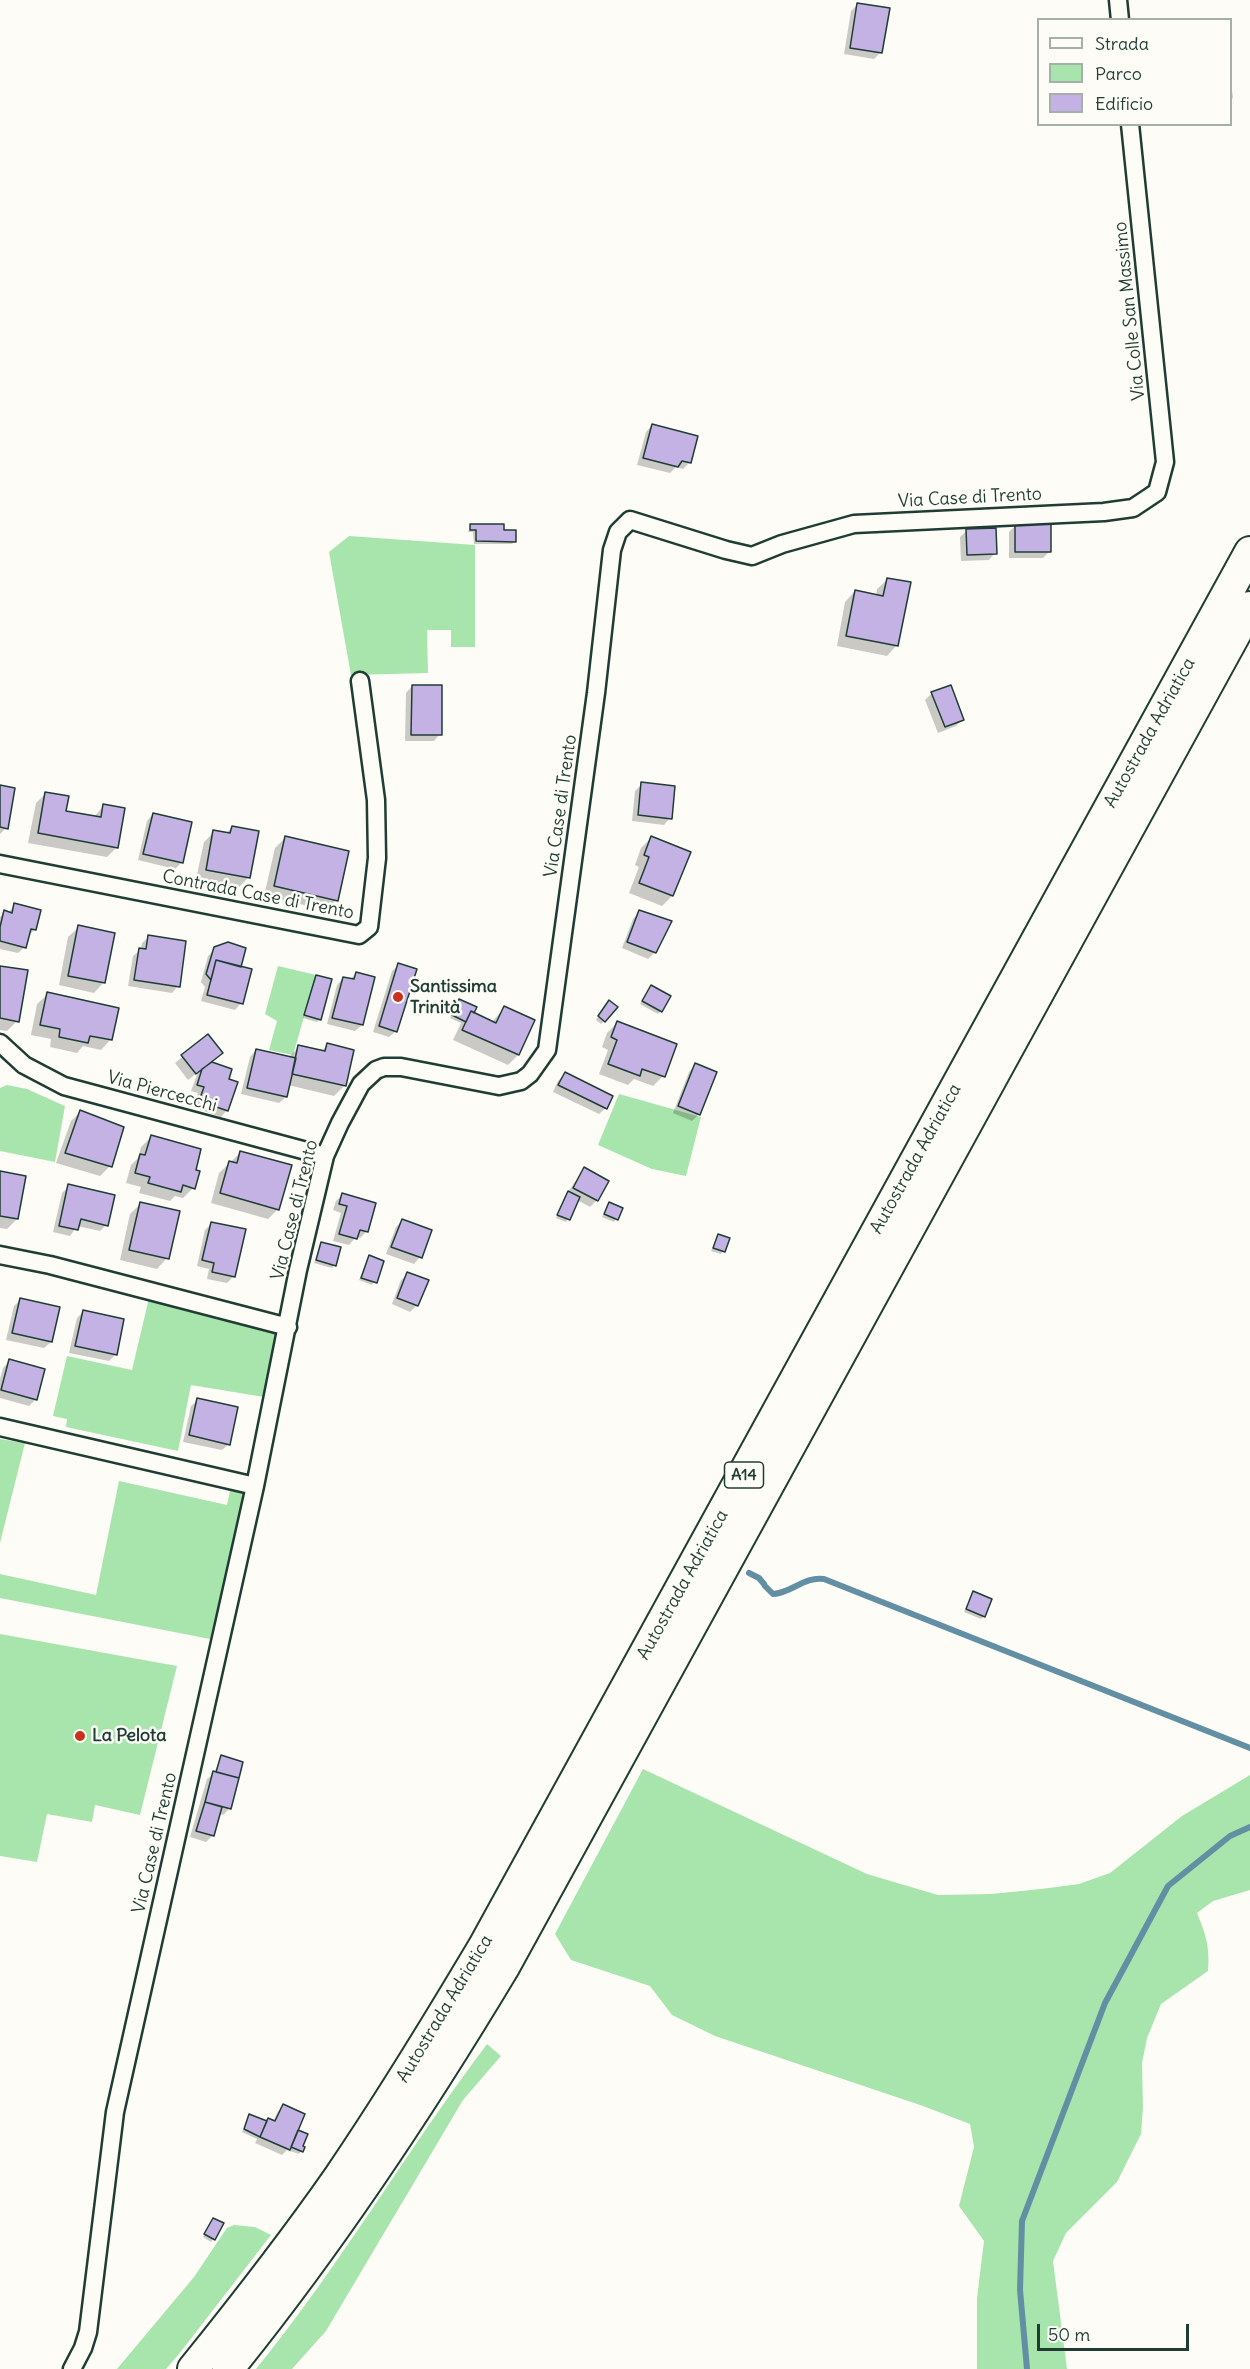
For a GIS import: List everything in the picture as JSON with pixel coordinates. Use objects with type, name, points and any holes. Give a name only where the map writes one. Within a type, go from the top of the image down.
[{"type":"highway","name":"Autostrada Adriatica","points":[[193,2369],[286,2250],[338,2178],[397,2089],[478,1956],[1250,552]]},
{"type":"highway","name":"Autostrada Adriatica","points":[[228,2369],[293,2287],[388,2153],[504,1967],[1250,608]]},
{"type":"street","points":[[1118,0],[1120,18]]},
{"type":"street","name":"Via Colle San Massimo","points":[[1130,126],[1165,462],[1157,492]]},
{"type":"street","name":"Via Case di Trento","points":[[72,2369],[88,2332],[116,2108],[255,1486],[298,1270],[325,1156],[361,1084],[376,1070],[384,1067],[401,1067],[488,1085],[506,1085],[521,1081],[530,1074],[547,1050],[593,716],[612,550],[618,532],[630,520],[752,556],[782,544],[854,524],[1104,512],[1133,508],[1157,492]]},
{"type":"street","name":"Contrada Case di Trento","points":[[0,864],[359,934],[369,927],[377,858],[376,800],[360,681]]},
{"type":"street","name":"Via Piercecchi","points":[[0,1043],[24,1065],[64,1086],[325,1156]]},
{"type":"street","points":[[0,1255],[50,1265],[288,1327]]},
{"type":"street","points":[[0,1427],[255,1486]]},
{"type":"green space","points":[[349,536],[475,545],[475,647],[451,647],[451,630],[427,630],[428,673],[351,675],[329,552]]},
{"type":"green space","points":[[278,966],[316,975],[293,1055],[269,1050],[277,1021],[265,1014]]},
{"type":"green space","points":[[7,1085],[27,1089],[65,1106],[55,1162],[0,1151],[0,1088]]},
{"type":"green space","points":[[619,1094],[701,1117],[686,1176],[652,1169],[598,1145]]},
{"type":"green space","points":[[149,1298],[277,1329],[264,1397],[191,1385],[178,1451],[66,1427],[67,1419],[53,1416],[67,1356],[132,1370]]},
{"type":"green space","points":[[0,1439],[25,1443],[0,1543]]},
{"type":"green space","points":[[119,1481],[227,1505],[230,1491],[247,1493],[210,1639],[0,1598],[0,1574],[96,1595]]},
{"type":"green space","name":"La Pelota","points":[[0,1634],[177,1666],[140,1815],[95,1805],[92,1822],[47,1814],[37,1862],[0,1856]]},
{"type":"green space","points":[[643,1769],[867,1874],[938,1895],[991,1894],[1041,1889],[1079,1884],[1110,1873],[1182,1816],[1250,1775],[1250,1890],[1213,1901],[1197,1913],[1207,1941],[1208,1971],[1161,2004],[1147,2038],[1142,2063],[1141,2134],[1117,2182],[1066,2233],[1053,2261],[1067,2369],[977,2369],[977,2298],[984,2241],[959,2206],[974,2147],[970,2124],[715,2036],[672,2015],[650,1986],[571,1960],[555,1934]]},
{"type":"green space","points":[[487,2044],[501,2056],[463,2100],[326,2331],[292,2369],[256,2369],[316,2290]]},
{"type":"green space","points":[[234,2225],[255,2227],[271,2235],[179,2354],[166,2369],[117,2369],[194,2277],[227,2228]]},
{"type":"building","points":[[857,3],[890,8],[882,53],[850,48]]},
{"type":"building","points":[[652,424],[698,436],[691,463],[682,461],[678,467],[643,458]]},
{"type":"building","points":[[470,524],[504,524],[504,530],[516,530],[516,542],[476,541],[476,530],[470,530]]},
{"type":"building","points":[[1015,524],[1051,524],[1051,552],[1015,552]]},
{"type":"building","points":[[996,528],[997,554],[967,555],[966,529]]},
{"type":"building","points":[[887,578],[911,582],[898,646],[846,636],[855,590],[883,596]]},
{"type":"building","points":[[412,685],[442,685],[442,735],[411,735]]},
{"type":"building","points":[[951,685],[964,720],[945,727],[931,692]]},
{"type":"building","points":[[641,782],[675,786],[672,819],[638,815]]},
{"type":"building","points":[[0,785],[15,788],[8,829],[0,827]]},
{"type":"building","points":[[45,792],[69,796],[66,811],[101,817],[103,804],[125,808],[118,848],[38,833]]},
{"type":"building","points":[[153,813],[192,822],[183,863],[143,854]]},
{"type":"building","points":[[232,826],[259,831],[250,878],[206,870],[213,830],[230,833]]},
{"type":"building","points":[[285,836],[349,851],[338,901],[274,886]]},
{"type":"building","points":[[651,836],[691,852],[673,896],[639,883],[649,857],[644,855]]},
{"type":"building","points":[[14,903],[41,910],[36,930],[31,929],[26,948],[0,941],[4,910],[12,913]]},
{"type":"building","points":[[639,910],[672,921],[656,953],[627,942]]},
{"type":"building","points":[[78,925],[115,933],[105,983],[68,976]]},
{"type":"building","points":[[148,935],[186,941],[180,987],[134,980],[139,948],[146,949]]},
{"type":"building","points":[[228,942],[246,948],[241,967],[216,960],[211,980],[206,974],[214,947]]},
{"type":"building","points":[[216,960],[252,969],[243,1004],[207,995]]},
{"type":"building","name":"Santissima Trinità","points":[[398,963],[417,969],[397,1032],[379,1026]]},
{"type":"building","points":[[0,966],[28,970],[19,1022],[0,1018]]},
{"type":"building","points":[[356,972],[375,977],[363,1025],[332,1018],[343,977],[354,979]]},
{"type":"building","points":[[316,975],[332,979],[321,1020],[304,1015]]},
{"type":"building","points":[[651,985],[671,996],[662,1012],[642,1001]]},
{"type":"building","points":[[47,992],[119,1008],[112,1040],[90,1036],[88,1043],[59,1037],[60,1029],[40,1025]]},
{"type":"building","points":[[459,999],[477,1007],[474,1013],[471,1011],[466,1022],[452,1015]]},
{"type":"building","points":[[609,1000],[618,1007],[605,1022],[598,1016]]},
{"type":"building","points":[[504,1006],[535,1020],[519,1055],[462,1030],[471,1011],[496,1023]]},
{"type":"building","points":[[617,1021],[677,1044],[665,1077],[642,1069],[640,1076],[608,1064],[617,1040],[611,1037]]},
{"type":"building","points":[[208,1034],[223,1053],[196,1074],[181,1055]]},
{"type":"building","points":[[327,1043],[354,1050],[346,1086],[292,1074],[298,1045],[325,1051]]},
{"type":"building","points":[[256,1049],[296,1058],[287,1097],[247,1088]]},
{"type":"building","points":[[212,1062],[232,1069],[229,1079],[238,1082],[228,1111],[199,1101],[204,1087],[197,1085],[202,1069]]},
{"type":"building","points":[[695,1063],[717,1072],[700,1115],[678,1106]]},
{"type":"building","points":[[565,1072],[613,1096],[607,1109],[558,1085]]},
{"type":"building","points":[[80,1110],[124,1127],[112,1167],[65,1153]]},
{"type":"building","points":[[151,1135],[201,1149],[196,1170],[200,1171],[195,1189],[183,1185],[181,1192],[148,1183],[150,1177],[135,1173],[140,1154],[145,1155]]},
{"type":"building","points":[[240,1151],[292,1165],[279,1210],[220,1193],[229,1161],[237,1163]]},
{"type":"building","points":[[584,1167],[609,1181],[598,1201],[573,1188]]},
{"type":"building","points":[[0,1171],[26,1176],[18,1219],[0,1216]]},
{"type":"building","points":[[68,1184],[115,1195],[108,1226],[81,1219],[78,1230],[59,1226]]},
{"type":"building","points":[[568,1191],[580,1197],[570,1220],[557,1215]]},
{"type":"building","points":[[342,1193],[376,1203],[368,1232],[360,1230],[357,1239],[339,1234],[347,1206],[339,1204]]},
{"type":"building","points":[[140,1202],[180,1211],[169,1259],[129,1250]]},
{"type":"building","points":[[609,1202],[623,1208],[618,1220],[604,1214]]},
{"type":"building","points":[[402,1219],[432,1230],[422,1258],[391,1247]]},
{"type":"building","points":[[211,1222],[246,1229],[235,1277],[212,1272],[214,1263],[202,1260]]},
{"type":"building","points":[[718,1234],[730,1238],[725,1252],[713,1248]]},
{"type":"building","points":[[321,1242],[341,1247],[336,1266],[316,1260]]},
{"type":"building","points":[[369,1255],[384,1261],[377,1283],[361,1278]]},
{"type":"building","points":[[407,1272],[429,1280],[418,1306],[397,1298]]},
{"type":"building","points":[[20,1298],[60,1307],[52,1342],[12,1333]]},
{"type":"building","points":[[83,1310],[124,1319],[117,1355],[75,1346]]},
{"type":"building","points":[[9,1359],[45,1369],[37,1400],[1,1390]]},
{"type":"building","points":[[197,1398],[238,1407],[230,1445],[189,1435]]},
{"type":"building","points":[[973,1591],[992,1599],[985,1617],[966,1609]]},
{"type":"building","points":[[221,1755],[243,1762],[239,1778],[216,1772]]},
{"type":"building","points":[[213,1771],[239,1778],[231,1809],[205,1802]]},
{"type":"building","points":[[205,1802],[222,1807],[214,1836],[196,1831]]},
{"type":"building","points":[[283,2104],[305,2114],[290,2150],[260,2137],[268,2118],[275,2121]]},
{"type":"building","points":[[249,2114],[267,2121],[260,2137],[244,2129]]},
{"type":"building","points":[[298,2130],[308,2134],[303,2152],[291,2147]]},
{"type":"building","points":[[213,2218],[224,2223],[215,2240],[204,2234]]},
{"type":"waterway","points":[[749,1573],[759,1578],[764,1584]]},
{"type":"waterway","points":[[765,1586],[773,1594],[810,1580],[824,1579],[1250,1748]]},
{"type":"waterway","points":[[1027,2369],[1020,2290],[1022,2221],[1105,2003],[1168,1886],[1230,1836],[1250,1827]]},
{"type":"place","name":"Santissima Trinità","points":[[398,997]]},
{"type":"place","name":"La Pelota","points":[[80,1736]]}]
